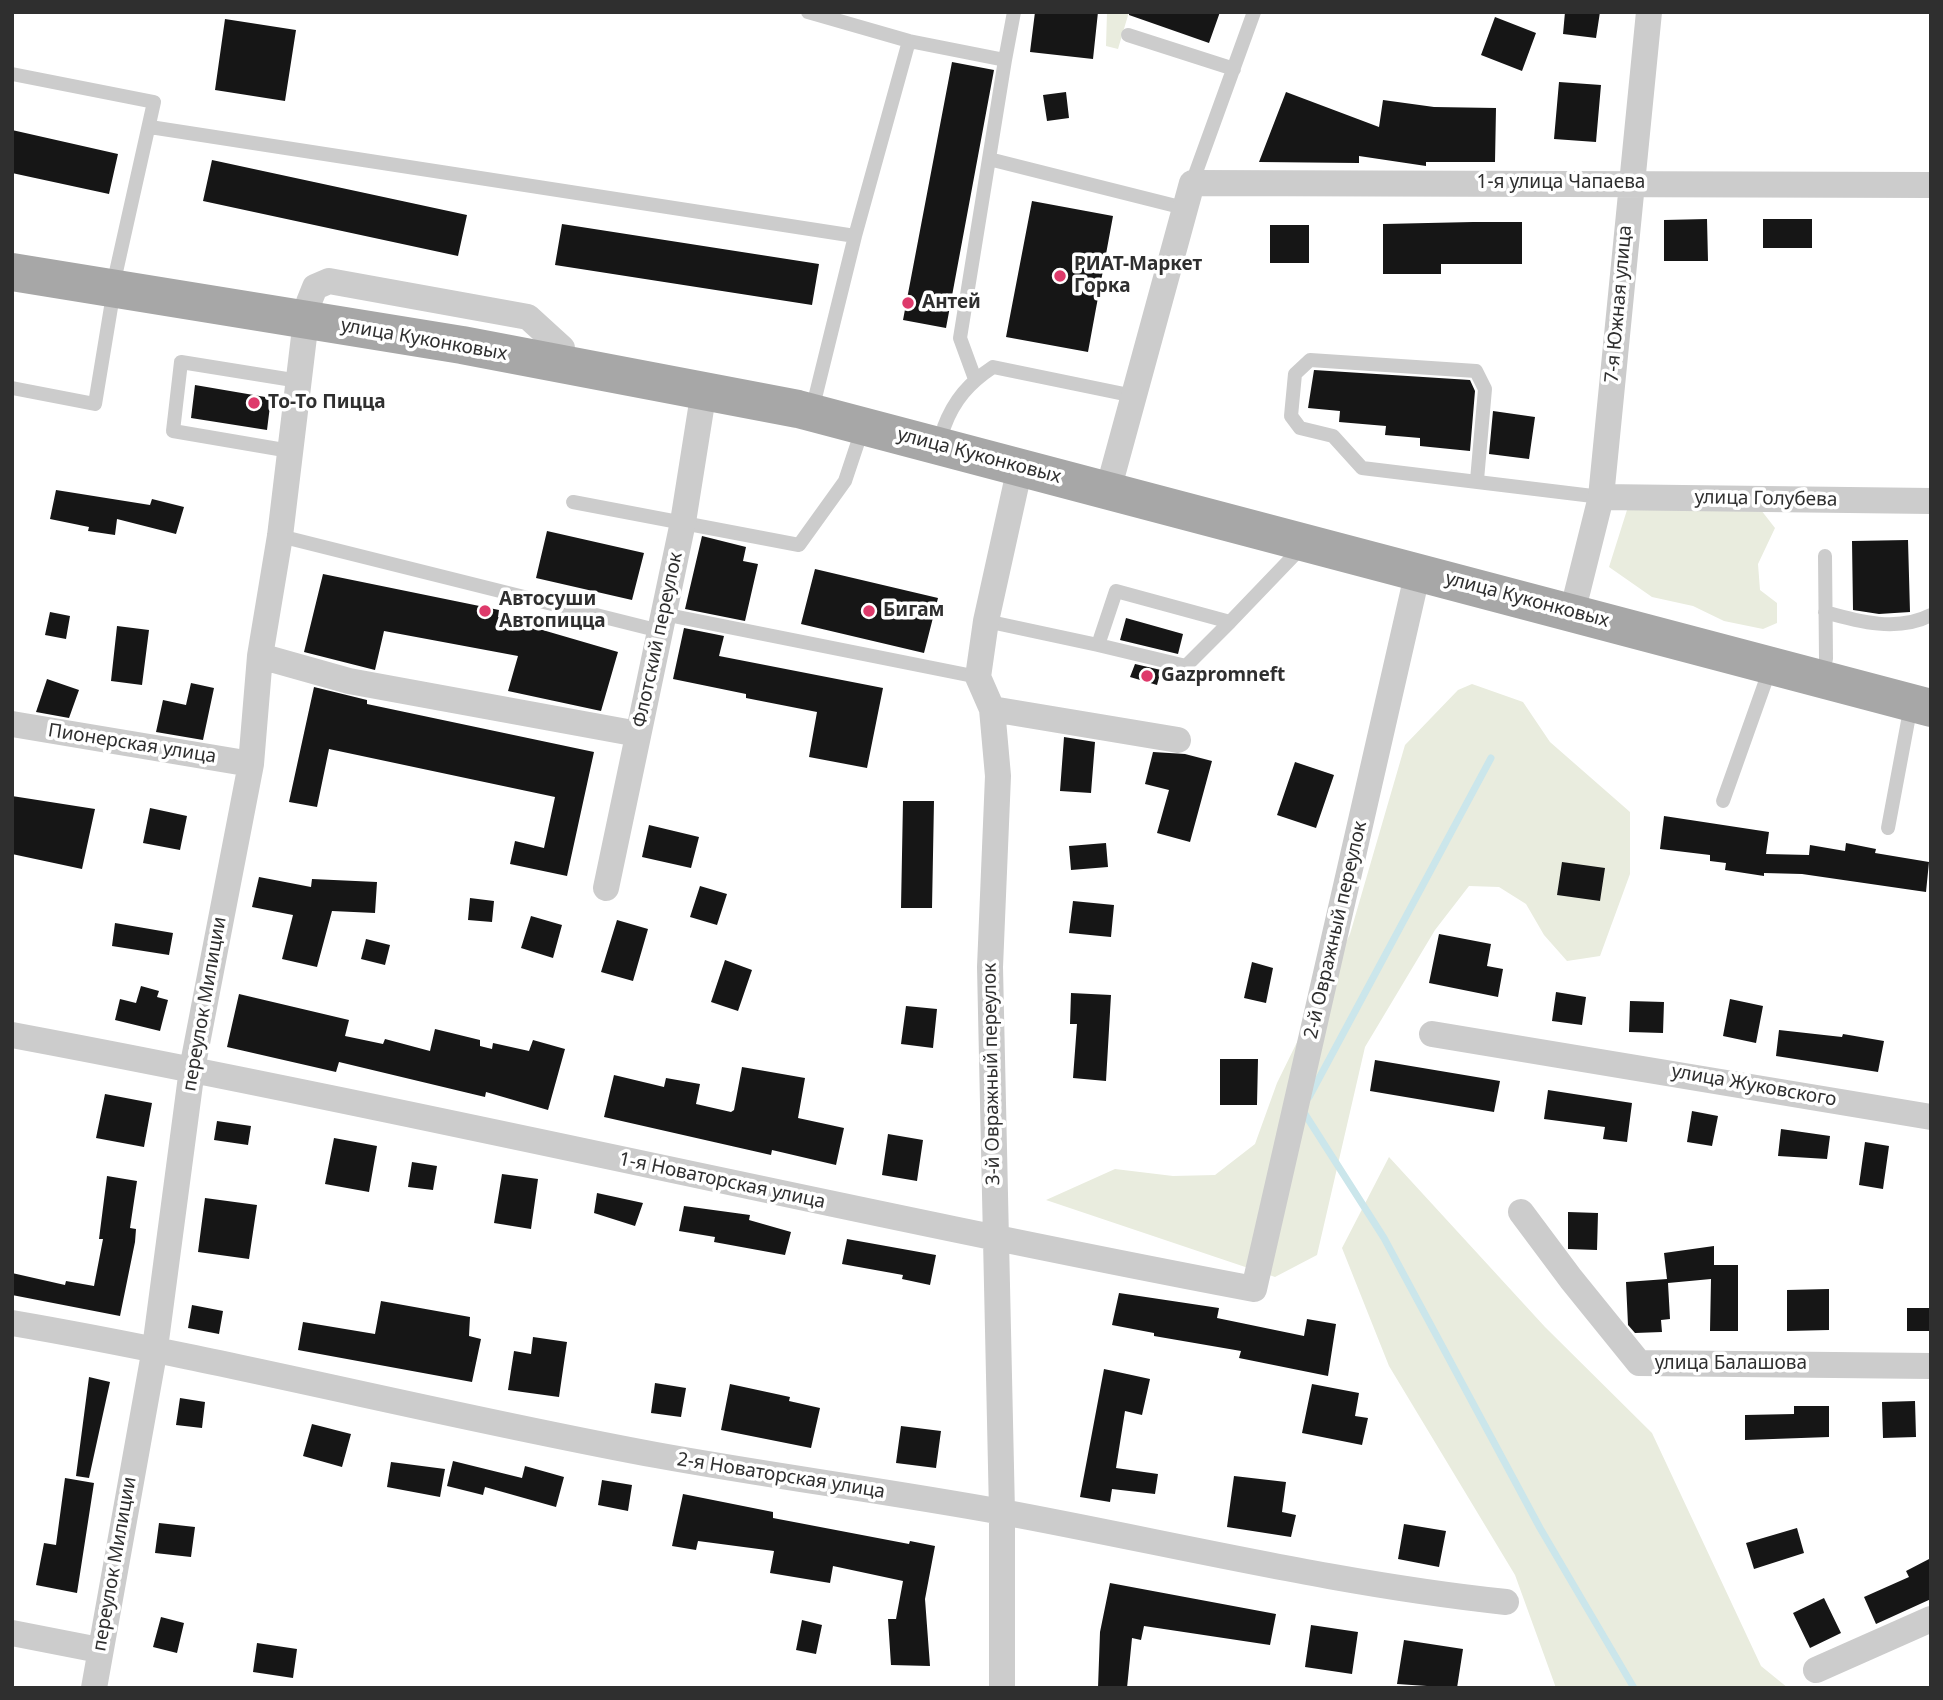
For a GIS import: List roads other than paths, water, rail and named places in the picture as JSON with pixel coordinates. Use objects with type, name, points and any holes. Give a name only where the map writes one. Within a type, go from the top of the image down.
[{"type":"main road","name":"улица Куконковых","points":[[12,256],[115,280],[562,348],[815,398],[944,427],[1826,659],[1924,700]]},
{"type":"main road","name":"улица Куконковых","points":[[12,272],[115,280]]},
{"type":"main road","name":"улица Куконковых","points":[[308,311],[704,390],[863,426],[1772,665],[1924,700]]},
{"type":"street","name":"7-я Южная улица","points":[[1577,593],[1601,497],[1649,12]]},
{"type":"street","name":"1-я улица Чапаева","points":[[1192,183],[1931,185]]},
{"type":"street","points":[[1113,472],[1192,183]]},
{"type":"street","name":"переулок Милиции","points":[[101,1675],[155,1348],[192,1069],[251,764],[260,656],[280,536],[308,311]]},
{"type":"street","name":"Флотский переулок","points":[[606,888],[683,522],[704,390]]},
{"type":"street","points":[[978,677],[986,621],[1020,467]]},
{"type":"street","name":"улица Голубева","points":[[1601,497],[1931,501]]},
{"type":"street","name":"2-й Овражный переулок","points":[[1254,1289],[1418,571]]},
{"type":"street","points":[[260,656],[349,681],[638,734]]},
{"type":"street","name":"3-й Овражный переулок","points":[[978,677],[992,709],[998,776],[990,967],[1002,1512],[1002,1688]]},
{"type":"street","points":[[992,709],[1178,740]]},
{"type":"street","name":"Пионерская улица","points":[[12,724],[251,764]]},
{"type":"street","name":"улица Жуковского","points":[[1432,1034],[1931,1117]]},
{"type":"street","name":"1-я Новаторская улица","points":[[12,1035],[192,1069],[995,1240],[1254,1289]]},
{"type":"street","name":"улица Балашова","points":[[1521,1212],[1639,1363],[1931,1366]]},
{"type":"street","name":"2-я Новаторская улица","points":[[12,1322],[155,1348],[333,1390],[655,1455],[1002,1512],[1409,1592],[1506,1602]]},
{"type":"street","points":[[1816,1670],[1931,1619]]},
{"type":"street","points":[[12,1633],[101,1675]]},
{"type":"lane","points":[[808,12],[909,40],[1006,60]]},
{"type":"lane","points":[[975,379],[960,338],[1014,12]]},
{"type":"lane","points":[[1192,183],[1254,12]]},
{"type":"lane","points":[[1128,34],[1234,69]]},
{"type":"lane","points":[[815,398],[855,236],[909,40]]},
{"type":"lane","points":[[12,74],[154,102],[115,280],[94,404],[12,388]]},
{"type":"lane","points":[[150,127],[855,236]]},
{"type":"lane","points":[[989,159],[1184,208]]},
{"type":"lane","points":[[1477,480],[1485,389],[1476,371],[1310,360],[1295,374],[1291,416],[1300,428],[1333,436],[1362,468],[1601,497]]},
{"type":"lane","points":[[290,452],[173,431],[181,362],[299,381]]},
{"type":"lane","points":[[944,427],[952,405],[975,379],[993,367],[1134,396]]},
{"type":"lane","points":[[573,502],[799,545],[845,481],[863,426]]},
{"type":"lane","points":[[280,536],[662,623],[978,677]]},
{"type":"lane","points":[[986,621],[1186,666],[1307,542]]},
{"type":"lane","points":[[1825,555],[1826,659]]},
{"type":"lane","points":[[1098,645],[1116,591],[1230,622]]},
{"type":"lane","points":[[1825,612],[1862,623],[1916,623],[1931,615]]},
{"type":"lane","points":[[1723,802],[1772,665]]},
{"type":"lane","points":[[1888,828],[1924,700]]},
{"type":"waterway","points":[[1309,1097],[1491,758]]},
{"type":"waterway","points":[[1303,1111],[1384,1238],[1540,1528],[1634,1688]]},
{"type":"place","name":"РИАТ-Маркет Горка","points":[[1060,276]]},
{"type":"place","name":"Антей","points":[[908,303]]},
{"type":"place","name":"То-То Пицца","points":[[254,403]]},
{"type":"place","name":"Автосуши Автопицца","points":[[485,611]]},
{"type":"place","name":"Бигам","points":[[869,611]]},
{"type":"place","name":"Gazpromneft","points":[[1147,676]]}]
